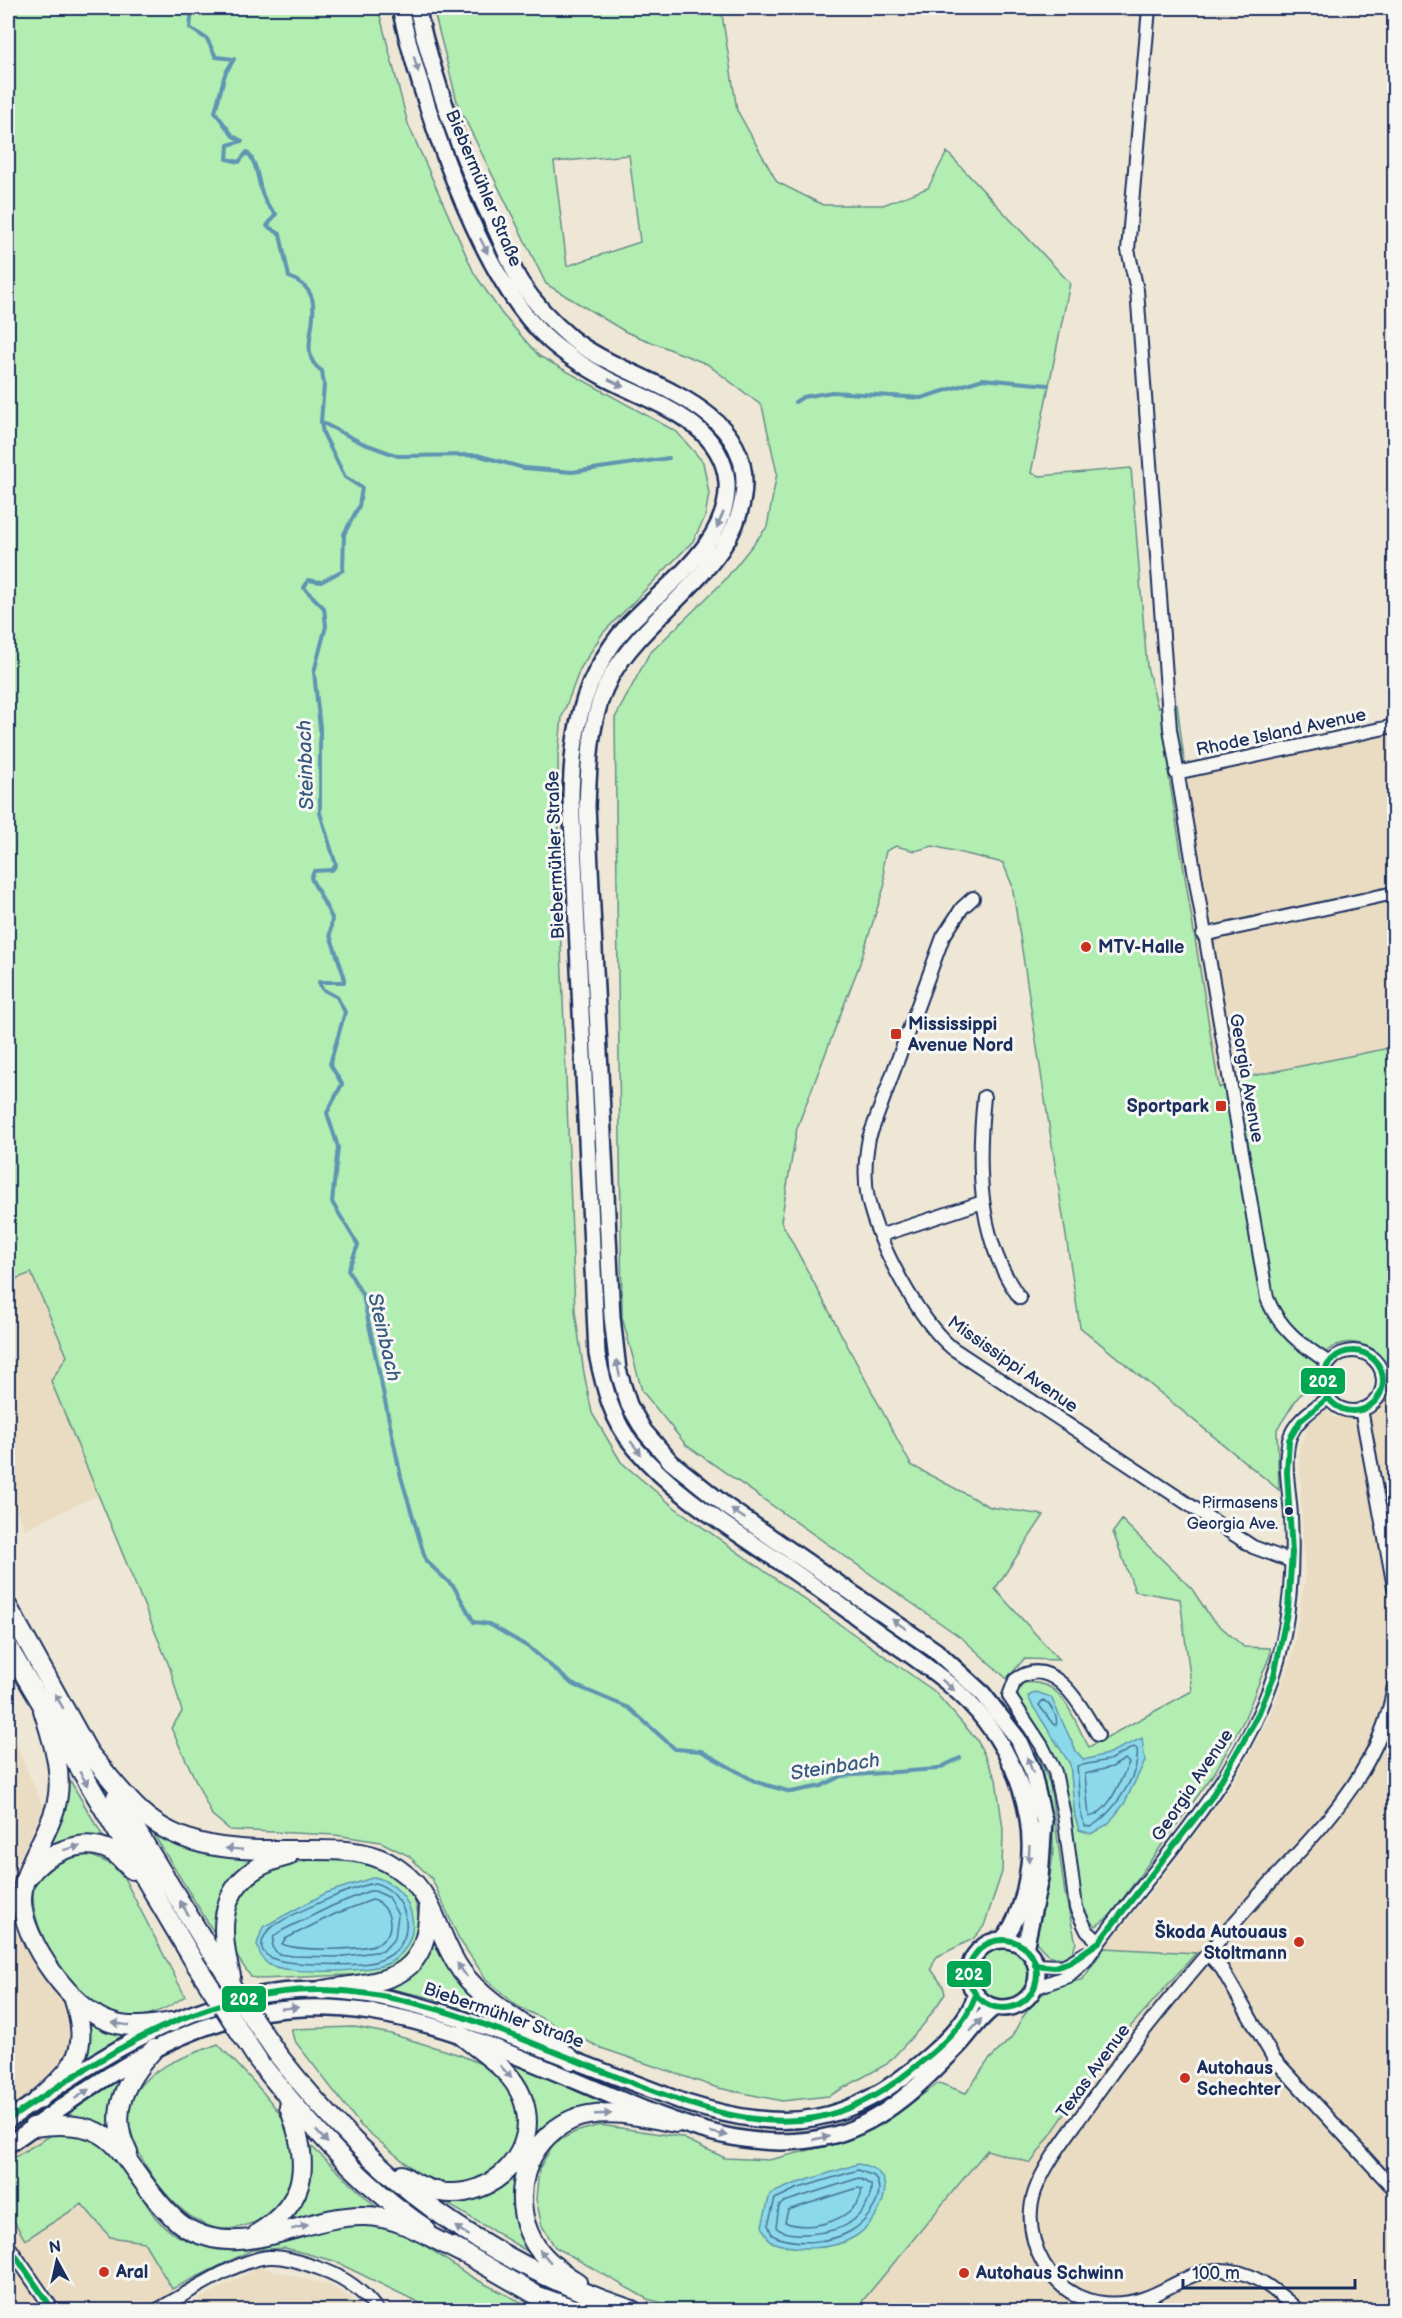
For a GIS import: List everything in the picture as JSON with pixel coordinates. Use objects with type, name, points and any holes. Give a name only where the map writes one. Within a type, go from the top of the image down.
[{"type":"highway","points":[[8,1607],[88,1752],[220,1957],[237,1995],[278,2055],[318,2104],[363,2151],[423,2203],[494,2251],[549,2279],[632,2310]]},
{"type":"highway","points":[[8,1647],[43,1710],[195,1963],[258,2060],[351,2167],[419,2224],[462,2253]]},
{"type":"highway","points":[[38,2100],[74,2064],[80,2051],[82,2027],[74,2000],[26,1925],[22,1898],[25,1881],[58,1795],[55,1753],[43,1710]]},
{"type":"highway","points":[[88,1752],[139,1810],[185,1839],[227,1849],[346,1851],[385,1860],[412,1879],[429,1903],[462,1971],[470,1980],[493,2003],[544,2036],[572,2060]]},
{"type":"highway","points":[[25,1881],[34,1869],[50,1856],[68,1848],[97,1846],[112,1852],[152,1890]]},
{"type":"highway","points":[[220,1957],[224,1915],[230,1897],[243,1877],[260,1865],[313,1850]]},
{"type":"highway","points":[[322,1990],[391,1977],[416,1960],[424,1945],[429,1903]]},
{"type":"highway","points":[[74,2000],[90,2013],[112,2023],[136,2026],[172,2022]]},
{"type":"highway","points":[[363,2151],[421,2187],[441,2193],[482,2188],[499,2179],[514,2163],[523,2147],[526,2131],[523,2098],[510,2075],[461,2035]]},
{"type":"highway","points":[[134,2166],[123,2144],[118,2111],[136,2069],[154,2049]]},
{"type":"highway","points":[[243,2241],[273,2223],[294,2198],[302,2180],[303,2149],[284,2092]]},
{"type":"highway","points":[[609,2303],[551,2263],[534,2243],[524,2221],[521,2199],[524,2175],[533,2153],[551,2133],[572,2120],[592,2115],[618,2114],[676,2123]]},
{"type":"highway","points":[[33,2127],[71,2124],[98,2131],[117,2145],[158,2201],[175,2220],[192,2231],[208,2237],[243,2241],[331,2218],[368,2216],[409,2228],[462,2253],[538,2296],[576,2310]]},
{"type":"main road","name":"Biebermühler Straße","points":[[400,8],[424,92],[452,171],[480,238],[518,308],[550,341],[576,361],[668,408],[699,429],[719,455],[727,481],[724,510],[712,535],[689,564],[625,628],[597,670],[581,710],[572,758],[571,797],[597,1354],[613,1412],[634,1447],[673,1486],[941,1678],[984,1719],[997,1737],[1017,1778],[1030,1835],[1030,1854],[1025,1887],[1014,1923],[1002,1940]]},
{"type":"main road","points":[[417,8],[426,46],[473,181],[521,282],[548,317],[574,340],[615,365],[682,397],[711,416],[726,432],[736,448],[744,480],[742,513],[730,539],[713,562],[627,650],[601,698],[590,741],[587,806],[612,1317],[615,1353],[624,1389],[644,1431],[678,1469],[719,1501],[936,1651],[983,1694],[1007,1724],[1032,1770],[1044,1821],[1040,1878],[1025,1949]]},
{"type":"main road","points":[[1002,1940],[1014,1942],[1025,1949],[1035,1965],[1034,1988],[1018,2004],[995,2007],[976,1995],[969,1981],[972,1960],[987,1944],[1002,1940]]},
{"type":"main road","name":"Biebermühler Straße","points":[[11,2117],[107,2057],[172,2022],[230,2002],[260,1995],[322,1990],[367,1994],[446,2013],[705,2109],[746,2119],[783,2122],[821,2118],[849,2109],[911,2072],[965,2018],[976,1995]]},
{"type":"main road","name":"Biebermühler Straße","points":[[8,2145],[154,2049],[223,2020],[255,2012],[311,2006],[384,2013],[461,2035],[522,2058],[676,2123],[738,2139],[763,2142],[808,2140],[834,2135],[886,2111],[934,2070],[995,2007]]},
{"type":"street","name":"Georgia Avenue","points":[[1149,8],[1128,250],[1137,290],[1170,729],[1203,935],[1267,1298],[1284,1329],[1301,1345],[1329,1363]]},
{"type":"street","name":"Rhode Island Avenue","points":[[1176,773],[1395,726]]},
{"type":"street","points":[[1203,935],[1395,893]]},
{"type":"street","name":"Mississippi Avenue","points":[[974,898],[956,916],[943,937],[869,1138],[866,1182],[873,1214],[882,1235],[926,1321],[952,1348],[1253,1547],[1291,1561]]},
{"type":"street","points":[[984,1097],[980,1148],[983,1202],[996,1256],[1020,1298]]},
{"type":"street","points":[[882,1235],[983,1202]]},
{"type":"street","points":[[1355,1351],[1370,1356],[1388,1373],[1380,1394],[1372,1404],[1361,1409],[1346,1410],[1328,1398],[1323,1384],[1329,1363],[1341,1353],[1355,1351]]},
{"type":"street","name":"Georgia Avenue","points":[[1034,1988],[1074,1972],[1207,1801],[1250,1734],[1278,1664],[1287,1617],[1291,1561],[1289,1440],[1298,1423],[1328,1398]]},
{"type":"street","points":[[1361,1409],[1395,1587]]},
{"type":"street","points":[[1098,1735],[1078,1703],[1057,1678],[1039,1672],[1030,1672],[1015,1680],[1009,1696],[1049,1758],[1060,1792],[1080,1920],[1099,1942]]},
{"type":"street","name":"Texas Avenue","points":[[1298,2310],[1263,2282],[1242,2273],[1222,2270],[1188,2275],[1144,2299],[1125,2303],[1089,2301],[1060,2284],[1039,2254],[1033,2237],[1031,2218],[1035,2191],[1055,2154],[1130,2049],[1208,1954],[1322,1826],[1356,1783],[1389,1714],[1395,1685]]},
{"type":"street","name":"Georgia Avenue","points":[[1035,1965],[1064,1966],[1080,1958],[1099,1942]]},
{"type":"street","points":[[1208,1954],[1222,1969],[1274,2059],[1395,2190]]},
{"type":"street","points":[[8,2245],[53,2310]]},
{"type":"street","points":[[157,2310],[246,2263],[269,2257],[303,2263],[342,2277],[356,2287],[377,2310]]},
{"type":"shaded area","points":[[1394,725],[1394,1047],[1237,1079],[1219,1088],[1168,771]]},
{"type":"shaded area","points":[[31,1273],[67,1356],[51,1381],[98,1495],[25,1529],[8,1493],[8,1282]]},
{"type":"shaded area","points":[[1394,1393],[1394,2310],[855,2310],[987,2150],[1053,2133],[1087,2082],[1195,1953],[1104,1948],[1161,1880],[1240,1773],[1273,1709],[1292,1655],[1305,1580],[1299,1449],[1310,1423],[1327,1409],[1333,1417],[1347,1418],[1369,1414],[1385,1396]]},
{"type":"shaded area","points":[[8,1724],[44,1810],[13,1871],[9,1905],[13,1928],[66,2003],[88,2018],[89,2041],[107,2049],[124,2076],[63,2117],[58,2131],[8,2161]]},
{"type":"shaded area","points":[[82,2204],[110,2237],[144,2242],[180,2303],[168,2310],[8,2310],[8,2211],[26,2240]]},
{"type":"shaded area","points":[[259,2267],[332,2286],[358,2304],[362,2310],[179,2310]]},
{"type":"green space","points":[[8,8],[378,8],[408,124],[474,273],[502,314],[539,356],[677,432],[703,462],[709,493],[705,517],[693,541],[602,634],[580,669],[562,717],[558,757],[560,921],[575,1311],[592,1413],[621,1462],[674,1507],[934,1691],[977,1740],[996,1779],[1003,1829],[1002,1872],[984,1926],[973,1939],[936,1957],[931,1969],[943,1986],[945,1994],[924,2024],[887,2064],[829,2096],[782,2101],[718,2088],[601,2048],[517,2006],[486,1979],[459,1939],[432,1879],[409,1856],[381,1842],[335,1835],[230,1830],[212,1815],[171,1728],[182,1712],[170,1668],[51,1381],[67,1356],[31,1273],[8,1282]]},
{"type":"green space","points":[[433,8],[721,8],[737,110],[777,182],[823,205],[883,205],[928,188],[947,152],[1070,283],[1031,473],[1040,476],[1131,468],[1147,667],[1158,708],[1177,704],[1185,767],[1168,771],[1219,1088],[1237,1079],[1394,1047],[1394,1362],[1383,1364],[1376,1351],[1353,1343],[1334,1346],[1326,1352],[1315,1371],[1312,1383],[1297,1399],[1277,1429],[1279,1490],[1080,1327],[1012,885],[1003,863],[933,846],[915,851],[896,846],[886,851],[883,864],[885,884],[859,966],[797,1128],[781,1221],[911,1465],[990,1507],[1044,1515],[995,1589],[1059,1660],[1024,1659],[1007,1679],[963,1639],[686,1445],[642,1391],[622,1317],[615,718],[649,654],[724,581],[767,527],[777,473],[762,406],[707,364],[626,332],[546,284],[458,105]],"holes":[[[629,155],[640,242],[567,266],[554,162]]]},
{"type":"green space","points":[[1122,1520],[1192,1589],[1211,1618],[1244,1647],[1270,1648],[1270,1655],[1244,1720],[1215,1772],[1111,1915],[1096,1926],[1087,1920],[1081,1909],[1072,1826],[1058,1765],[1051,1748],[1024,1708],[1017,1693],[1023,1683],[1037,1683],[1048,1686],[1058,1693],[1071,1712],[1089,1747],[1192,1691],[1180,1599],[1135,1591],[1113,1532]]},
{"type":"green space","points":[[1034,1746],[1050,1784],[1065,1894],[1076,1943],[1072,1953],[1063,1958],[1049,1956],[1036,1942],[1051,1869],[1053,1838],[1046,1792]]},
{"type":"green space","points":[[68,1777],[108,1845],[42,1853],[66,1787]]},
{"type":"green space","points":[[151,1830],[187,1849],[222,1856],[262,1858],[238,1872],[224,1888],[217,1909],[216,1936]]},
{"type":"green space","points":[[85,1853],[111,1864],[124,1878],[185,1996],[170,2006],[144,2016],[126,2018],[102,2011],[85,1998],[55,1959],[35,1914],[33,1894],[38,1878],[53,1863]]},
{"type":"green space","points":[[317,1859],[340,1860],[374,1867],[404,1885],[410,1892],[417,1909],[418,1927],[414,1945],[405,1958],[396,1965],[369,1974],[261,1979],[251,1977],[232,1945],[231,1920],[235,1904],[254,1880],[267,1872]]},
{"type":"green space","points":[[436,1927],[517,2030],[433,1998],[386,1988],[412,1970],[425,1957]]},
{"type":"green space","points":[[1001,1947],[1011,1949],[1020,1955],[1026,1964],[1028,1974],[1026,1984],[1020,1993],[1011,1999],[1001,2001],[991,1999],[982,1993],[976,1984],[974,1974],[976,1964],[982,1955],[991,1949]]},
{"type":"green space","points":[[1104,1948],[1196,1953],[1124,2034],[1087,2082],[1031,2163],[987,2150],[855,2310],[690,2310],[647,2299],[555,2247],[542,2226],[536,2199],[539,2169],[554,2143],[575,2132],[600,2125],[681,2137],[725,2158],[769,2160],[846,2141],[886,2121],[939,2083],[966,2093],[988,2061],[1011,2038],[1022,2018],[1038,1997],[1053,1988],[1083,1979]]},
{"type":"green space","points":[[88,2018],[134,2033],[78,2065],[89,2041]]},
{"type":"green space","points":[[355,2027],[391,2034],[460,2055],[488,2067],[503,2078],[515,2099],[519,2128],[515,2147],[505,2161],[488,2173],[466,2183],[449,2184],[420,2175],[361,2126],[294,2040],[291,2029]]},
{"type":"green space","points":[[218,2044],[277,2110],[290,2132],[294,2150],[292,2182],[280,2206],[256,2222],[229,2229],[205,2225],[189,2215],[158,2185],[136,2147],[130,2129],[128,2112],[137,2089],[155,2072]]},
{"type":"green space","points":[[512,2064],[617,2106],[595,2105],[524,2163],[537,2257],[441,2200],[516,2171],[523,2086]]},
{"type":"green space","points":[[124,2076],[117,2090],[114,2104],[113,2134],[98,2123],[63,2117]]},
{"type":"green space","points":[[58,2131],[91,2135],[104,2141],[121,2161],[161,2224],[193,2243],[222,2250],[245,2250],[332,2225],[354,2222],[377,2224],[415,2239],[472,2277],[537,2310],[434,2310],[334,2261],[285,2248],[252,2250],[172,2289],[144,2242],[110,2237],[82,2204],[25,2240],[8,2211],[8,2161]]},
{"type":"green space","points":[[311,2146],[377,2208],[353,2206],[284,2225],[303,2197]]},
{"type":"water","points":[[1036,1692],[1051,1697],[1076,1751],[1084,1760],[1107,1754],[1142,1738],[1145,1761],[1124,1804],[1108,1824],[1091,1834],[1079,1830],[1075,1817],[1070,1764],[1032,1705],[1028,1696]]},
{"type":"water","points":[[375,1877],[388,1883],[399,1892],[407,1902],[412,1915],[410,1940],[403,1952],[391,1962],[382,1966],[349,1970],[310,1971],[277,1968],[264,1960],[257,1944],[263,1927],[326,1893]]},
{"type":"water","points":[[858,2164],[872,2168],[881,2175],[884,2196],[874,2218],[856,2236],[836,2245],[813,2248],[789,2247],[769,2241],[762,2226],[770,2194]]},
{"type":"waterway","name":"Steinbach","points":[[192,8],[190,28],[207,39],[216,57],[234,59],[225,74],[215,112],[233,136],[242,141],[228,145],[227,159],[239,162],[247,152],[252,159],[264,199],[276,214],[267,226],[280,234],[289,277],[304,286],[312,297],[314,310],[310,350],[313,362],[322,371],[324,385],[321,422],[323,433],[345,477],[362,488],[359,506],[344,534],[343,570],[321,582],[308,580],[304,588],[324,608],[326,626],[314,672],[320,728],[320,813],[336,865],[332,870],[314,871],[311,878],[332,918],[330,935],[344,976],[344,982],[319,982],[322,989],[337,997],[345,1012],[330,1064],[342,1084],[327,1113],[338,1147],[332,1202],[358,1245],[348,1270],[363,1296],[401,1477],[426,1561],[454,1587],[474,1622],[489,1624],[530,1648],[572,1684],[629,1708],[675,1749],[701,1751],[756,1782],[791,1792],[821,1786],[841,1776],[937,1769],[960,1758]]},
{"type":"waterway","points":[[795,402],[803,397],[832,392],[921,398],[983,379],[1048,385]]},
{"type":"waterway","points":[[321,422],[362,443],[398,456],[477,455],[524,468],[572,472],[669,458]]},
{"type":"transit line","name":"202","points":[[1353,1351],[1370,1356],[1378,1364],[1383,1381],[1378,1398],[1370,1406],[1353,1411],[1336,1406],[1328,1398],[1323,1381],[1328,1364],[1336,1356],[1353,1351]]},
{"type":"transit line","name":"202","points":[[1035,1965],[1054,1967],[1070,1962],[1099,1942],[1211,1798],[1257,1717],[1274,1676],[1288,1608],[1292,1553],[1287,1472],[1289,1440],[1300,1421],[1328,1398]]},
{"type":"transit line","name":"202","points":[[1003,1940],[1016,1943],[1027,1950],[1034,1961],[1037,1974],[1034,1987],[1027,1998],[1016,2005],[1003,2008],[990,2005],[979,1998],[972,1987],[969,1974],[972,1961],[979,1950],[990,1943],[1003,1940]]},
{"type":"transit line","name":"202","points":[[8,2120],[117,2050],[194,2014],[234,2001],[276,1993],[320,1990],[398,1999],[436,2009],[474,2021],[622,2079],[716,2112],[765,2120],[790,2121],[815,2118],[853,2106],[900,2079],[949,2038],[971,2007],[976,1995]]},
{"type":"transit line","name":"202","points":[[8,2245],[53,2310]]},
{"type":"place","name":"MTV-Halle","points":[[1086,947]]},
{"type":"place","name":"Mississippi Avenue Nord","points":[[896,1034]]},
{"type":"place","name":"Sportpark","points":[[1221,1106]]},
{"type":"place","name":"Pirmasens Georgia Ave.","points":[[1289,1511]]},
{"type":"place","name":"Škoda Autouaus Stoltmann","points":[[1299,1942]]},
{"type":"place","name":"Autohaus Schechter","points":[[1185,2078]]},
{"type":"place","name":"Aral","points":[[104,2272]]},
{"type":"place","name":"Autohaus Schwinn","points":[[964,2273]]}]
